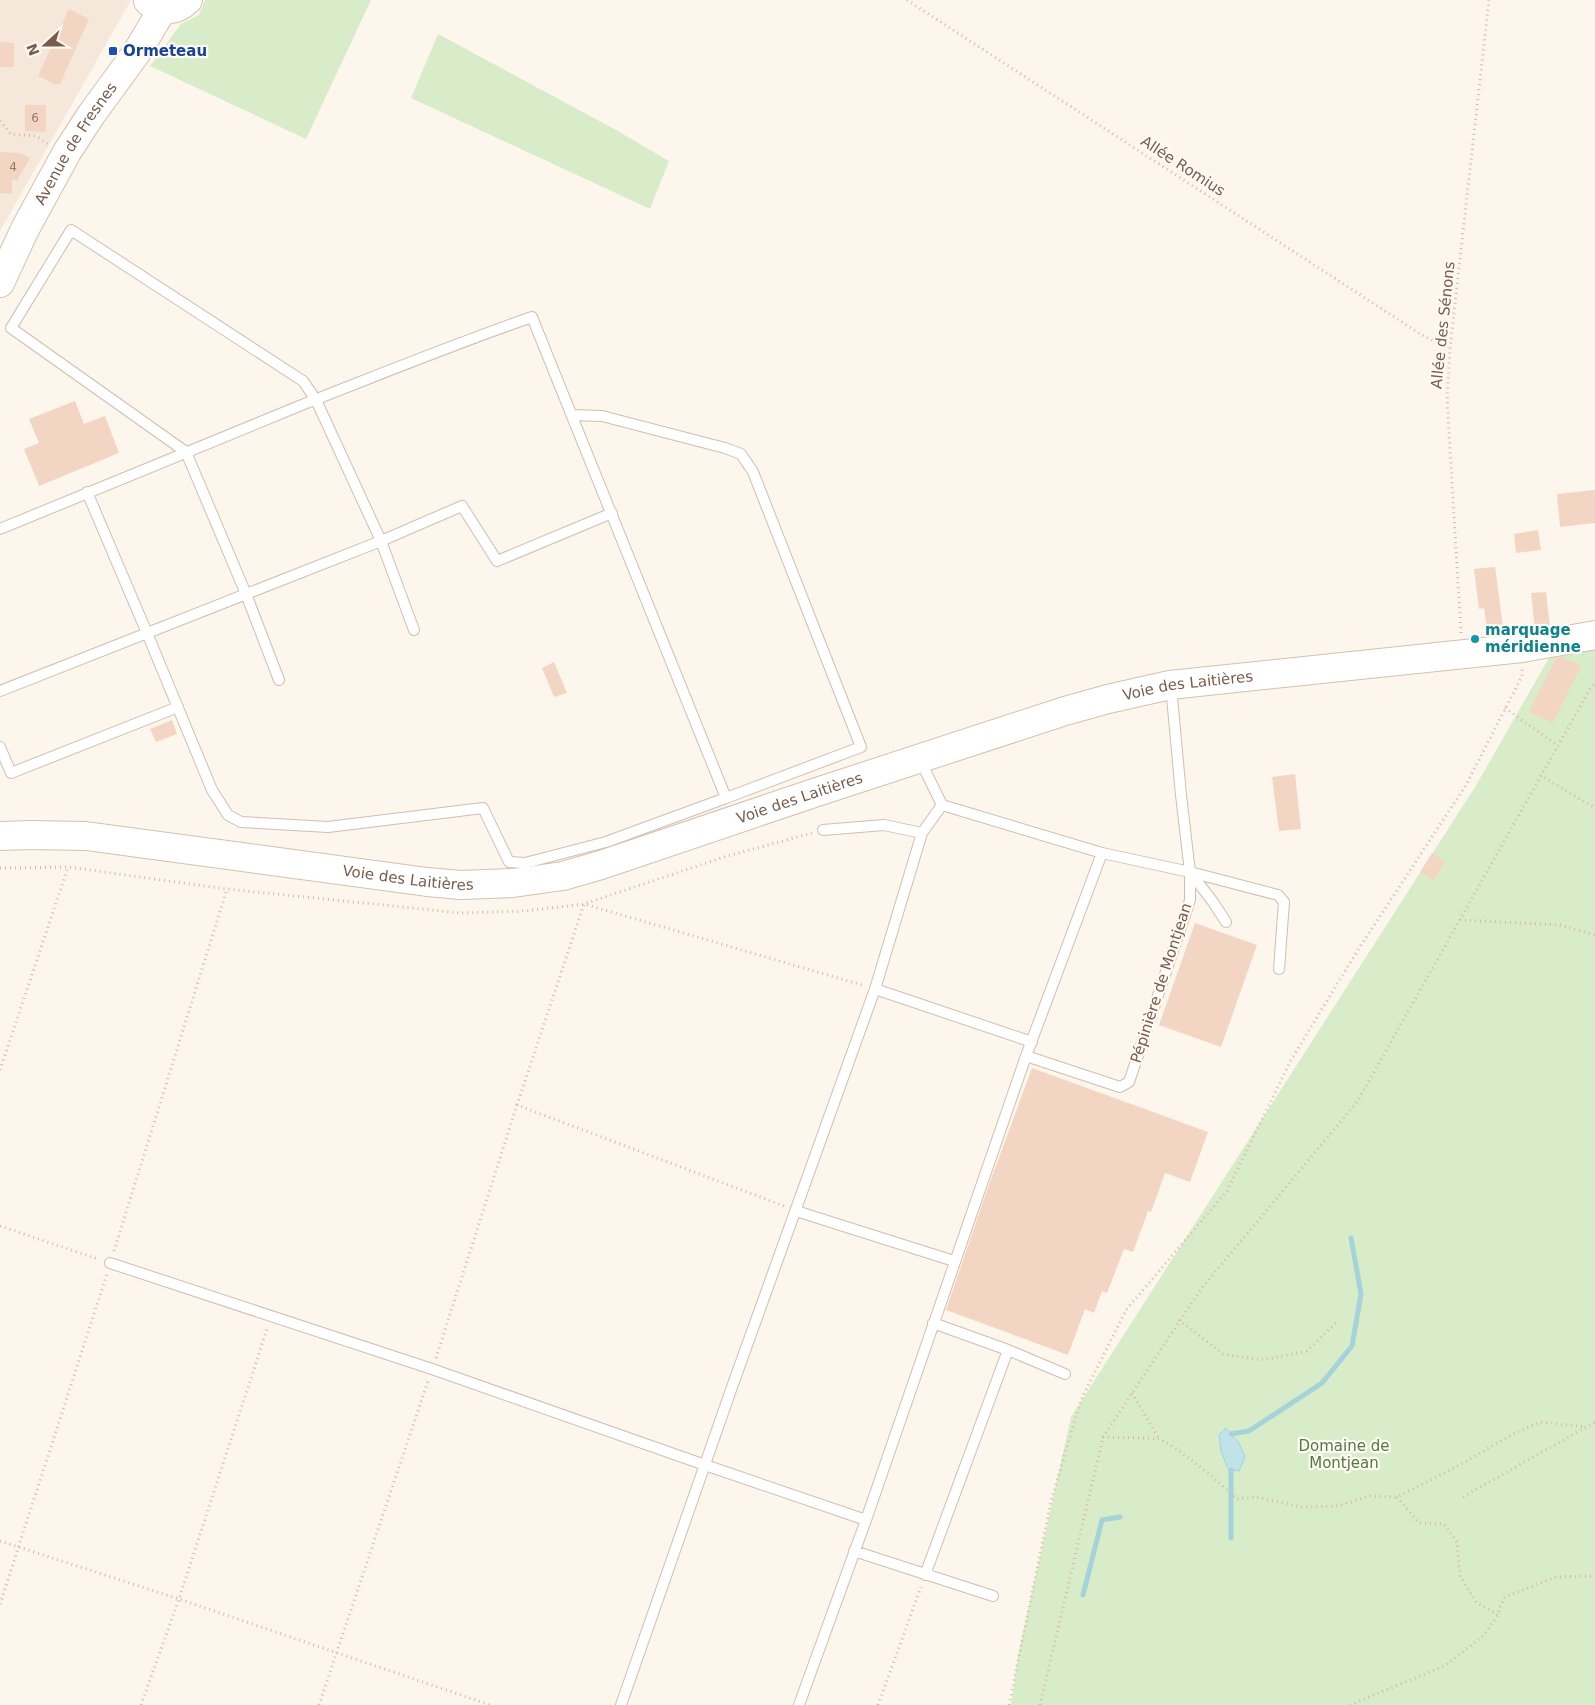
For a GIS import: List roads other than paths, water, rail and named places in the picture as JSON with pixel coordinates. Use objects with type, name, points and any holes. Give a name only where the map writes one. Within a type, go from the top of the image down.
[{"type":"street","points":[[154,5],[172,10],[188,0]]},
{"type":"street","name":"Avenue de Fresnes","points":[[0,283],[25,229],[67,152],[91,115],[137,52],[154,5]]},
{"type":"street","name":"Voie des Laitières","points":[[0,836],[31,834],[86,836],[427,882],[461,885],[513,883],[563,876],[601,865],[1065,711],[1170,684],[1522,648],[1595,635]]},
{"type":"lane","points":[[279,680],[246,594],[186,452],[11,328],[71,230],[303,380],[316,400],[381,541],[414,630]]},
{"type":"lane","points":[[0,529],[87,492],[469,339],[532,317],[726,798]]},
{"type":"lane","points":[[87,492],[212,790],[228,815],[241,822],[328,827],[483,808],[509,862],[526,863],[606,842],[861,748],[753,472],[741,454],[725,448],[602,416],[572,415]]},
{"type":"lane","points":[[0,691],[381,541],[462,506],[497,561],[612,513]]},
{"type":"lane","name":"Pépinière de Montjean","points":[[1026,1056],[1120,1088],[1129,1082],[1190,900],[1190,872],[1170,684]]},
{"type":"lane","points":[[0,747],[11,772],[178,707]]},
{"type":"lane","points":[[920,759],[942,806],[1102,853],[1190,872],[1278,895],[1284,902],[1279,969]]},
{"type":"lane","points":[[621,1705],[875,989],[922,833],[942,806]]},
{"type":"lane","points":[[823,830],[884,825],[922,833]]},
{"type":"lane","points":[[799,1705],[866,1520],[1026,1056],[1102,853]]},
{"type":"lane","points":[[1190,872],[1226,922]]},
{"type":"lane","points":[[875,989],[1032,1042]]},
{"type":"lane","points":[[796,1211],[954,1261]]},
{"type":"lane","points":[[110,1263],[432,1369],[866,1520]]},
{"type":"lane","points":[[933,1323],[1008,1350],[1065,1374]]},
{"type":"lane","points":[[925,1575],[1008,1350]]},
{"type":"lane","points":[[854,1551],[993,1596]]},
{"type":"water","points":[[1226,1428],[1239,1443],[1245,1457],[1239,1471],[1228,1469],[1221,1451],[1219,1435]]},
{"type":"waterway","points":[[1231,1434],[1249,1431],[1322,1383],[1352,1346],[1361,1294],[1351,1238]]},
{"type":"waterway","points":[[1231,1470],[1231,1538]]},
{"type":"waterway","points":[[1083,1595],[1102,1520],[1120,1517]]},
{"type":"place","name":"Ormeteau","points":[[113,51]]},
{"type":"place","name":"marquage méridienne","points":[[1475,639]]},
{"type":"park label","name":"Domaine de Montjean","points":[[1344,1454]]}]
